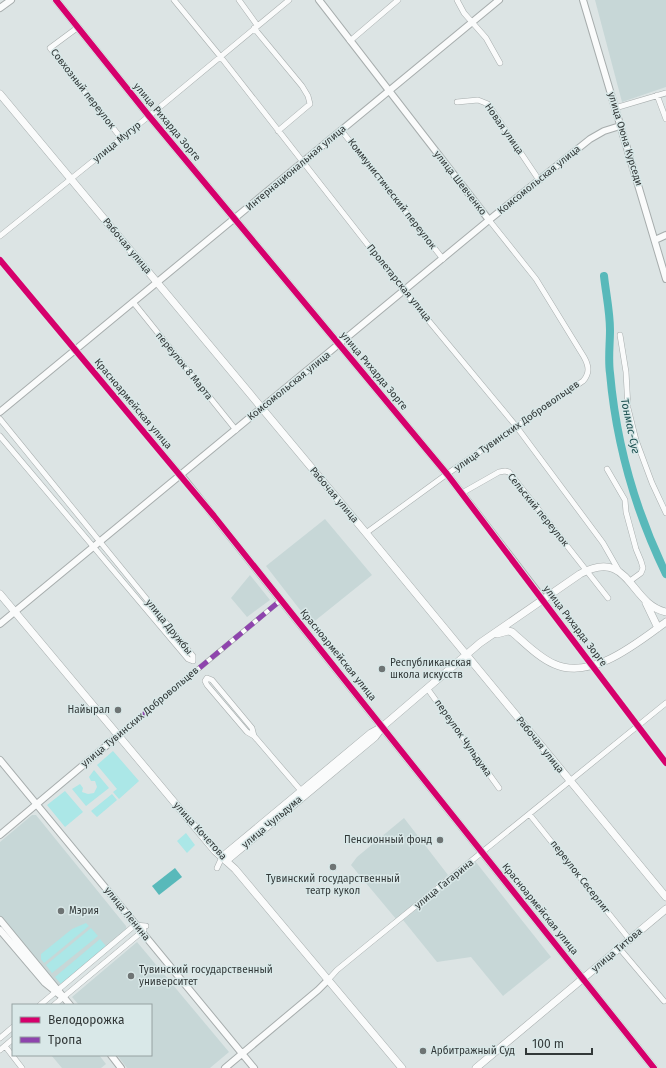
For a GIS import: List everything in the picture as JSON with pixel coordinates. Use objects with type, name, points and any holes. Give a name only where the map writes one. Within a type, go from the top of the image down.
[{"type":"main road","name":"Рабочая улица","points":[[0,94],[366,533],[666,897]]},
{"type":"main road","name":"улица Чульдума","points":[[224,859],[303,794],[372,733],[382,727],[466,654],[489,636],[512,622],[586,570],[603,566],[619,571],[655,608],[666,612]]},
{"type":"main road","name":"улица Кочетова","points":[[0,594],[402,1068]]},
{"type":"main road","points":[[641,594],[658,628]]},
{"type":"main road","points":[[512,622],[512,632],[553,663],[576,667],[592,666],[613,658],[666,622]]},
{"type":"main road","name":"улица Чульдума","points":[[489,636],[502,632],[512,632]]},
{"type":"main road","name":"улица Титова","points":[[476,1068],[666,909]]},
{"type":"street","points":[[0,8],[11,0]]},
{"type":"street","name":"улица Рихарда Зорге","points":[[56,0],[149,116],[447,474],[666,763]]},
{"type":"street","name":"Пролетарская улица","points":[[174,0],[220,56],[404,291],[516,426],[603,543],[619,571]]},
{"type":"street","points":[[239,0],[256,27],[302,86],[308,96],[310,104],[278,131]]},
{"type":"street","name":"улица Мугур","points":[[0,236],[72,179],[289,0]]},
{"type":"street","name":"улица Шевченко","points":[[319,0],[388,91],[536,279],[584,357],[588,367],[588,373]]},
{"type":"street","points":[[350,40],[398,0]]},
{"type":"street","points":[[457,0],[464,13],[486,38],[500,63]]},
{"type":"street","name":"Интернациональная улица","points":[[0,412],[499,0]]},
{"type":"street","name":"улица Оюна Курседи","points":[[583,0],[666,279]]},
{"type":"street","name":"Совхозный переулок","points":[[77,28],[50,48],[122,138]]},
{"type":"street","points":[[616,108],[666,93]]},
{"type":"street","points":[[657,95],[666,119]]},
{"type":"street","name":"Новая улица","points":[[457,102],[478,100],[488,104],[539,180]]},
{"type":"street","name":"Комсомольская улица","points":[[0,624],[489,220],[590,139],[604,131],[620,126]]},
{"type":"street","name":"Коммунистический переулок","points":[[341,130],[443,259]]},
{"type":"street","points":[[655,240],[666,235]]},
{"type":"street","name":"Красноармейская улица","points":[[0,260],[181,475],[654,1068]]},
{"type":"street","name":"переулок 8 Марта","points":[[133,302],[236,430]]},
{"type":"street","points":[[620,335],[626,370],[628,408],[636,440],[652,483],[666,514]]},
{"type":"street","name":"улица Тувинских Добровольцев","points":[[366,533],[447,474],[583,381],[588,373]]},
{"type":"street","name":"улица Дружбы","points":[[0,419],[101,541],[104,548],[193,656],[193,661],[188,660],[99,552],[93,548],[30,474],[0,436]]},
{"type":"street","points":[[30,474],[39,467]]},
{"type":"street","points":[[607,469],[624,500],[636,549],[643,568],[641,573],[630,581]]},
{"type":"street","name":"Сельский переулок","points":[[462,493],[499,472],[509,472],[586,570]]},
{"type":"street","points":[[586,570],[608,598]]},
{"type":"street","name":"улица Тувинских Добровольцев","points":[[0,835],[281,600]]},
{"type":"street","points":[[163,629],[167,625]]},
{"type":"street","points":[[254,736],[252,728],[212,680],[207,678],[205,681],[207,685],[247,732],[254,736],[303,794]]},
{"type":"street","name":"переулок Чульдума","points":[[427,688],[499,788]]},
{"type":"street","name":"улица Гагарина","points":[[225,1068],[318,990],[337,970],[666,703]]},
{"type":"street","name":"улица Ленина","points":[[0,760],[141,933],[254,1068]]},
{"type":"street","name":"переулок Сесерлиг","points":[[530,814],[630,940]]},
{"type":"street","points":[[0,920],[57,991]]},
{"type":"street","points":[[41,1004],[136,925]]},
{"type":"street","points":[[0,930],[45,983],[64,997],[69,1004]]},
{"type":"street","points":[[55,1004],[141,933]]},
{"type":"street","points":[[620,949],[664,1001]]},
{"type":"street","points":[[0,1038],[12,1028]]},
{"type":"street","points":[[0,1050],[12,1040]]},
{"type":"street","points":[[5,1046],[12,1055]]},
{"type":"street","points":[[13,1056],[22,1068]]},
{"type":"street","points":[[112,1056],[121,1068]]},
{"type":"shaded area","points":[[595,0],[666,0],[666,87],[622,102]]},
{"type":"shaded area","points":[[325,519],[372,575],[311,624],[266,566]]},
{"type":"shaded area","points":[[250,575],[270,600],[247,617],[231,598]]},
{"type":"shaded area","points":[[113,751],[139,781],[119,799],[113,792],[117,789],[97,765]]},
{"type":"shaded area","points":[[94,770],[109,788],[86,806],[72,789],[80,784],[83,788],[82,792],[88,794],[94,793],[97,787],[95,781],[91,781],[89,777]]},
{"type":"shaded area","points":[[65,791],[83,812],[65,827],[47,805]]},
{"type":"shaded area","points":[[112,794],[117,800],[97,817],[91,811]]},
{"type":"shaded area","points":[[32,815],[36,815],[126,926],[127,930],[60,990],[0,920],[0,842]]},
{"type":"shaded area","points":[[404,818],[448,875],[396,919],[351,865],[357,857]]},
{"type":"shaded area","points":[[186,833],[195,845],[187,853],[177,841]]},
{"type":"shaded area","points":[[475,861],[551,957],[503,996],[471,957],[437,962],[403,920]]},
{"type":"shaded area","points":[[175,868],[182,877],[159,895],[152,886]]},
{"type":"shaded area","points":[[86,923],[89,926],[44,963],[41,959],[41,954],[72,929]]},
{"type":"shaded area","points":[[91,928],[98,936],[52,973],[46,965]]},
{"type":"shaded area","points":[[100,939],[106,946],[61,984],[55,977]]},
{"type":"shaded area","points":[[137,942],[229,1052],[210,1068],[127,1068],[118,1056],[152,1056],[152,1004],[78,1004],[72,997]]},
{"type":"shaded area","points":[[52,1056],[100,1056],[106,1064],[101,1068],[62,1068]]},
{"type":"waterway","name":"Тонмас-Суг","points":[[604,276],[610,323],[609,368],[622,451],[645,526],[666,574]]},
{"type":"marked path","points":[[119,735],[281,600]]},
{"type":"cycle path","points":[[56,0],[149,116],[447,474],[666,763]]},
{"type":"cycle path","points":[[0,260],[214,516],[654,1068]]},
{"type":"place","name":"Республиканская школа искусств","points":[[382,669]]},
{"type":"place","name":"Найырал","points":[[118,710]]},
{"type":"place","name":"Пенсионный фонд","points":[[440,840]]},
{"type":"place","name":"Тувинский государственный театр кукол","points":[[333,867]]},
{"type":"place","name":"Мэрия","points":[[61,911]]},
{"type":"place","name":"Тувинский государственный университет","points":[[131,976]]},
{"type":"place","name":"Арбитражный Суд","points":[[423,1051]]}]
